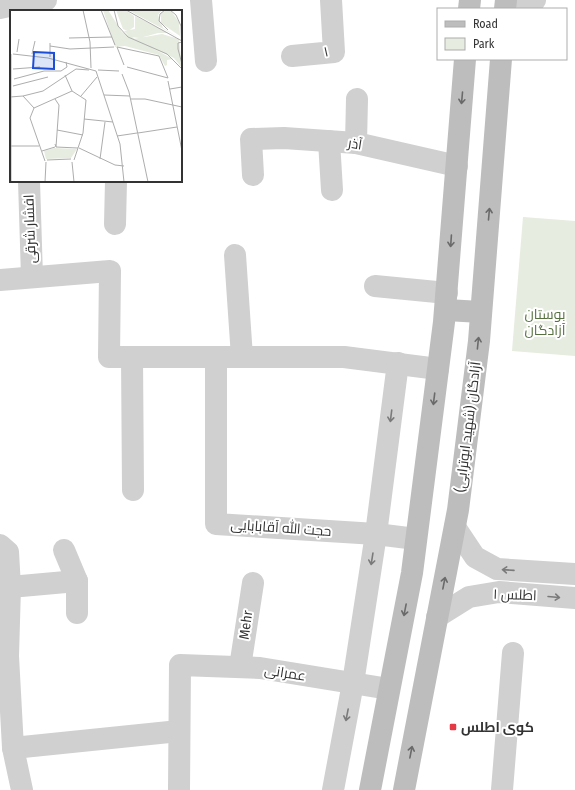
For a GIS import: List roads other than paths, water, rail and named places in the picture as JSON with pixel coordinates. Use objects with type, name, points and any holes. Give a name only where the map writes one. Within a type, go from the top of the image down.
[{"type":"main road","points":[[370,790],[412,573],[446,301],[466,60]]},
{"type":"main road","name":"آزادگان (شهید ابوترابی)","points":[[404,790],[459,502],[481,312],[501,60]]},
{"type":"main road","points":[[446,301],[481,312]]},
{"type":"street","points":[[0,8],[46,0]]},
{"type":"street","points":[[201,0],[206,61]]},
{"type":"street","name":"۱","points":[[292,56],[334,52],[331,0]]},
{"type":"street","points":[[517,8],[535,0]]},
{"type":"street","points":[[356,143],[357,98]]},
{"type":"street","name":"آذر","points":[[252,175],[251,139],[284,138],[356,143],[457,166]]},
{"type":"street","points":[[329,141],[332,190]]},
{"type":"street","name":"افشار شرقی","points":[[29,182],[32,276]]},
{"type":"street","points":[[116,182],[116,224]]},
{"type":"street","points":[[235,255],[242,357]]},
{"type":"street","points":[[0,280],[32,276],[110,271],[109,357],[344,357],[438,369]]},
{"type":"street","points":[[375,286],[446,301]]},
{"type":"street","points":[[132,357],[133,490]]},
{"type":"street","name":"حجت الله آقابابایی","points":[[216,357],[216,524],[376,534],[416,539]]},
{"type":"street","points":[[333,790],[353,683],[376,534],[398,363]]},
{"type":"street","name":"اطلس ۱","points":[[454,528],[475,557],[497,569],[575,574]]},
{"type":"street","points":[[0,545],[8,552],[10,587],[8,656],[13,748],[22,790]]},
{"type":"street","points":[[64,550],[76,581],[78,613]]},
{"type":"street","points":[[10,587],[76,581]]},
{"type":"street","name":"Mehr","points":[[240,667],[253,583]]},
{"type":"street","name":"اطلس ۱","points":[[437,617],[469,597],[499,592],[575,598]]},
{"type":"street","points":[[502,790],[513,653]]},
{"type":"street","name":"عمرانی","points":[[179,731],[180,665],[260,668],[389,689]]},
{"type":"street","points":[[13,748],[179,731],[179,790]]},
{"type":"place","name":"کوی اطلس","points":[[453,727]]},
{"type":"park label","name":"بوستان آزادگان","points":[[545,322]]}]
